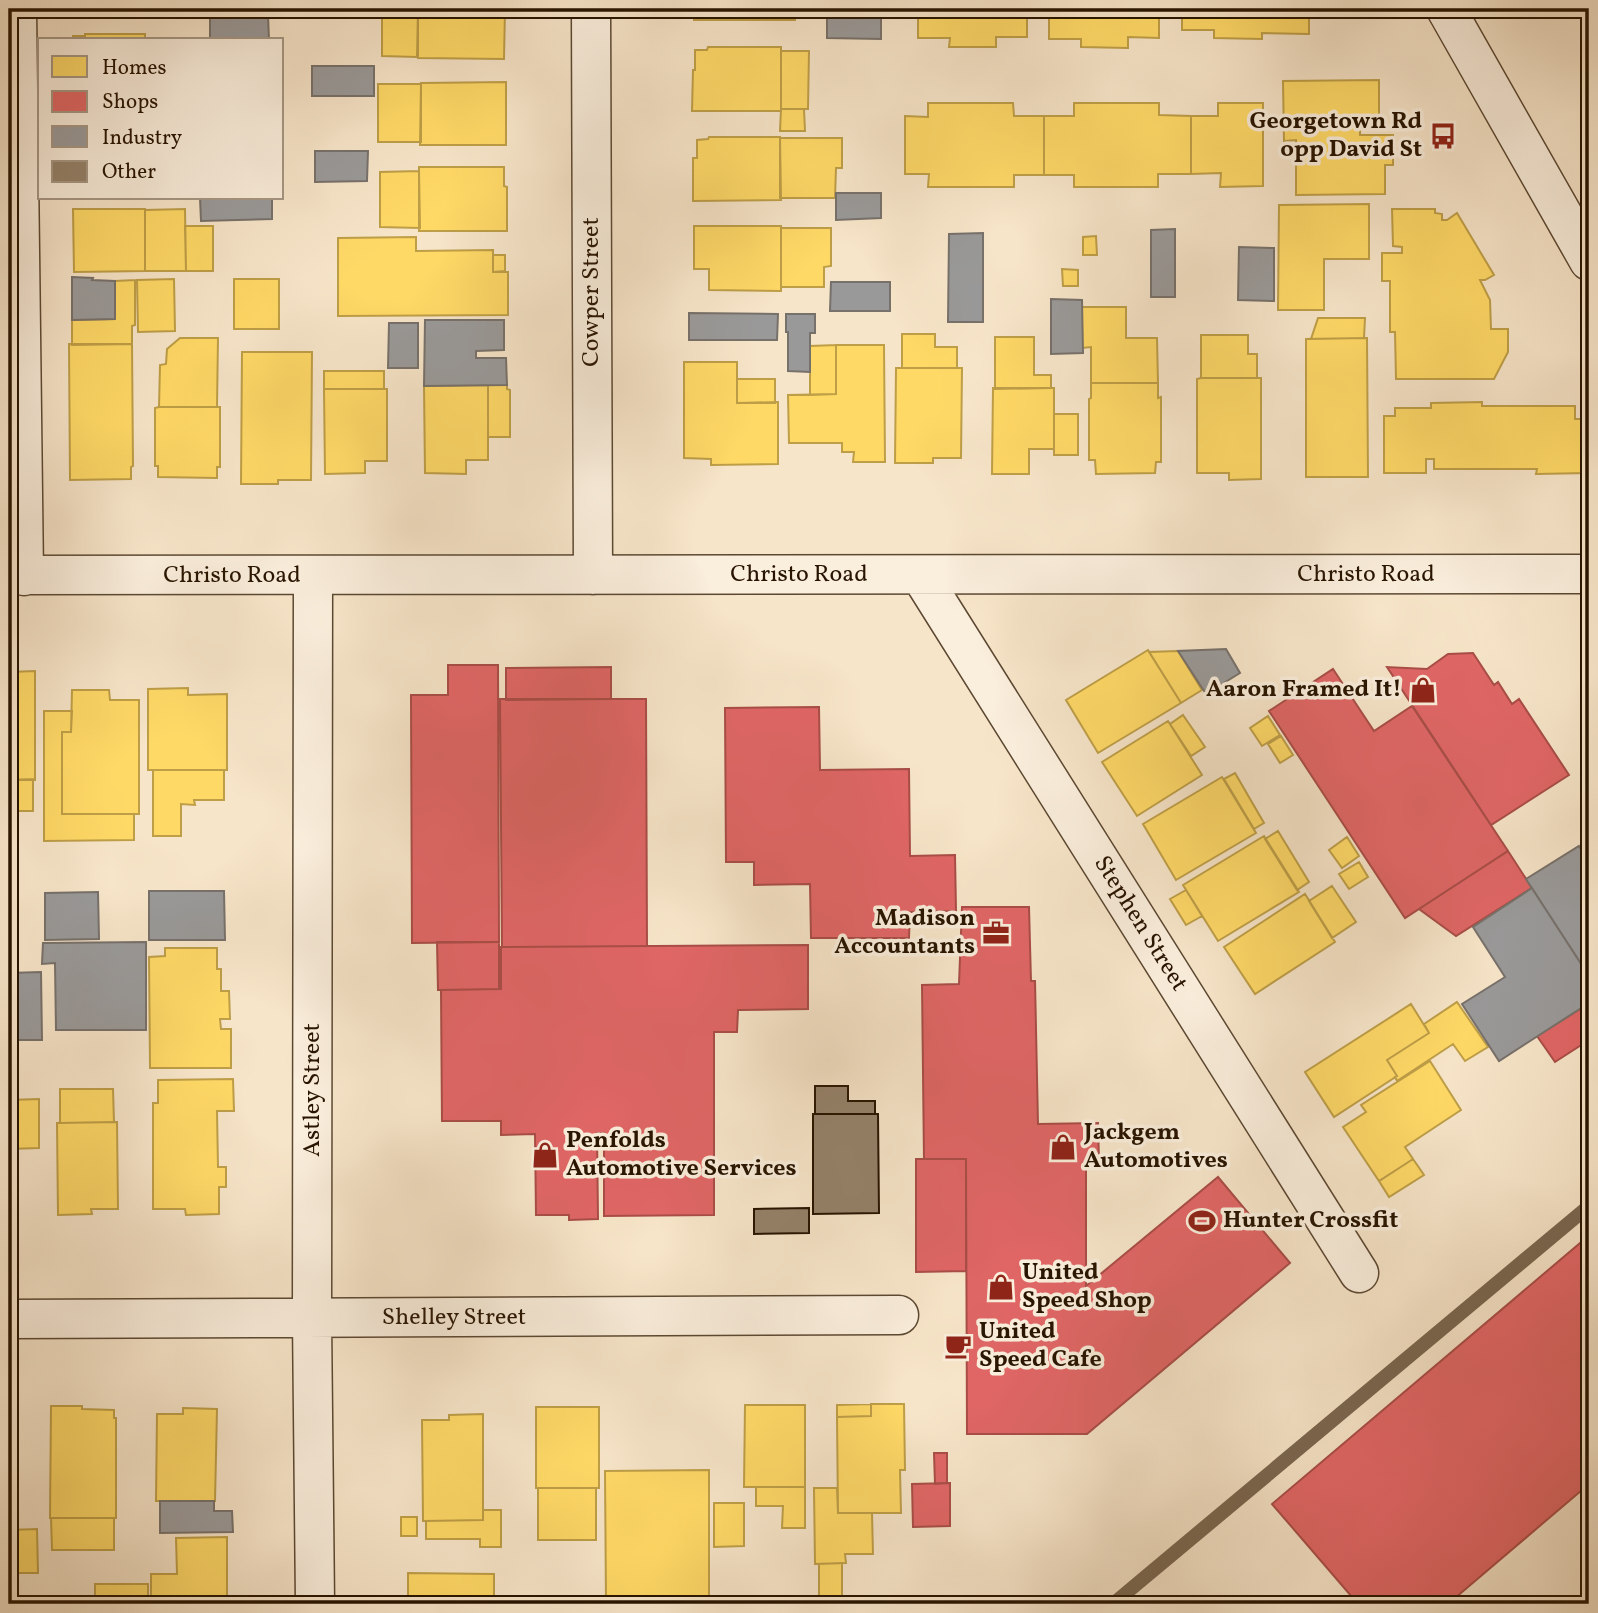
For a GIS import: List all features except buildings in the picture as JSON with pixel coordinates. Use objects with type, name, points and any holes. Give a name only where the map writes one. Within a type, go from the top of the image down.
[{"type":"street","points":[[17,9],[17,575]]},
{"type":"street","name":"Cowper Street","points":[[591,9],[593,575]]},
{"type":"street","points":[[1446,9],[1589,261]]},
{"type":"street","name":"Christo Road","points":[[17,575],[1589,574]]},
{"type":"street","name":"Astley Street","points":[[313,576],[312,1319],[315,1604]]},
{"type":"street","name":"Stephen Street","points":[[921,576],[1359,1273]]},
{"type":"street","name":"Shelley Street","points":[[9,1319],[899,1315]]},
{"type":"waterway","points":[[1113,1604],[1589,1206]]},
{"type":"place","name":"Georgetown Rd opp David St","points":[[1443,136]]},
{"type":"place","name":"Aaron Framed It!","points":[[1423,690]]},
{"type":"place","name":"Madison Accountants","points":[[996,933]]},
{"type":"place","name":"Jackgem Automotives","points":[[1063,1147]]},
{"type":"place","name":"Penfolds Automotive Services","points":[[545,1155]]},
{"type":"place","name":"Hunter Crossfit","points":[[1202,1221]]},
{"type":"place","name":"United Speed Shop","points":[[1001,1287]]},
{"type":"place","name":"United Speed Cafe","points":[[958,1346]]}]
